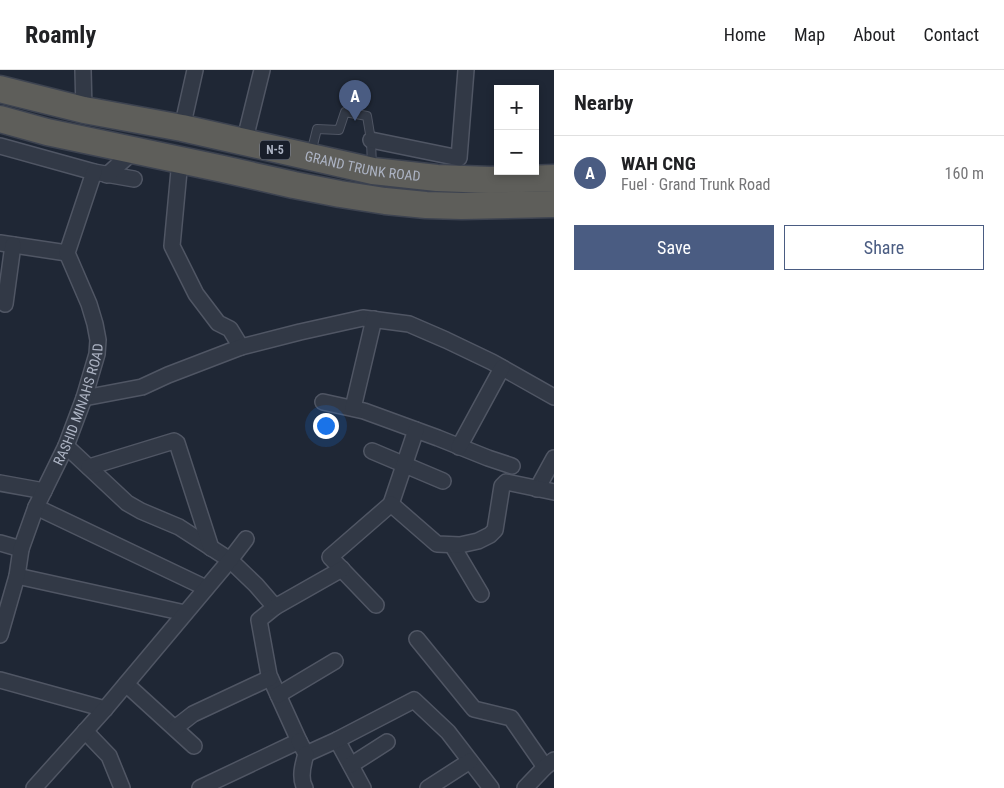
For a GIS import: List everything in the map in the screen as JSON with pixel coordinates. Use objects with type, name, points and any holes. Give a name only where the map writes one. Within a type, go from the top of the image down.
[{"type":"highway","name":"GRAND TRUNK ROAD","points":[[0,89],[84,110],[182,128],[373,172],[437,178],[490,180],[554,178]]},
{"type":"highway","name":"GRAND TRUNK ROAD","points":[[0,119],[47,132],[294,185],[385,201],[462,206],[554,204]]},
{"type":"street","points":[[83,70],[84,110]]},
{"type":"street","points":[[182,128],[195,70]]},
{"type":"street","points":[[244,142],[262,70]]},
{"type":"street","points":[[371,140],[459,158],[466,70]]},
{"type":"street","points":[[0,146],[100,174],[134,179]]},
{"type":"street","points":[[5,304],[6,244],[67,254],[100,174],[135,150]]},
{"type":"street","points":[[180,160],[172,246],[196,294],[218,323],[230,329],[241,348]]},
{"type":"street","name":"RASHID MINAHS ROAD","points":[[1,628],[17,576],[21,549],[36,507],[66,446],[84,398],[97,354],[98,340],[89,304],[67,254]]},
{"type":"street","points":[[84,398],[142,387],[168,375],[241,348],[363,318],[409,324],[502,368],[554,397]]},
{"type":"street","points":[[353,408],[374,320]]},
{"type":"street","points":[[459,447],[502,368]]},
{"type":"street","points":[[323,402],[364,411],[512,466]]},
{"type":"street","points":[[376,605],[330,557],[391,504],[416,430]]},
{"type":"street","points":[[89,467],[174,441],[177,443],[211,548]]},
{"type":"street","points":[[66,446],[127,503],[140,511],[179,527],[230,560],[275,607]]},
{"type":"street","points":[[372,451],[443,481]]},
{"type":"street","points":[[537,489],[554,458]]},
{"type":"street","points":[[391,504],[437,544],[460,546],[478,541],[495,530],[502,486],[506,482],[554,492]]},
{"type":"street","points":[[0,484],[44,491]]},
{"type":"street","points":[[36,507],[206,588]]},
{"type":"street","points":[[34,788],[105,709],[246,540]]},
{"type":"street","points":[[0,543],[21,549]]},
{"type":"street","points":[[452,545],[481,594]]},
{"type":"street","points":[[305,788],[303,784],[302,747],[270,678],[259,620],[275,607],[342,569]]},
{"type":"street","points":[[17,576],[185,613]]},
{"type":"street","points":[[417,639],[474,708],[511,718],[549,763],[525,788]]},
{"type":"street","points":[[278,695],[335,661]]},
{"type":"street","points":[[175,728],[193,714],[270,678]]},
{"type":"street","points":[[0,680],[105,709]]},
{"type":"street","points":[[126,684],[194,746]]},
{"type":"street","points":[[200,788],[302,747],[337,740],[414,700],[448,732],[491,788]]},
{"type":"street","points":[[85,731],[109,756],[116,786]]},
{"type":"street","points":[[337,740],[363,788]]},
{"type":"street","points":[[351,765],[387,742]]},
{"type":"street","points":[[428,788],[470,761]]},
{"type":"lane","points":[[310,158],[318,129],[339,130],[345,112],[367,116],[373,172]]},
{"type":"place","name":"WAH CNG","points":[[355,121]]}]
